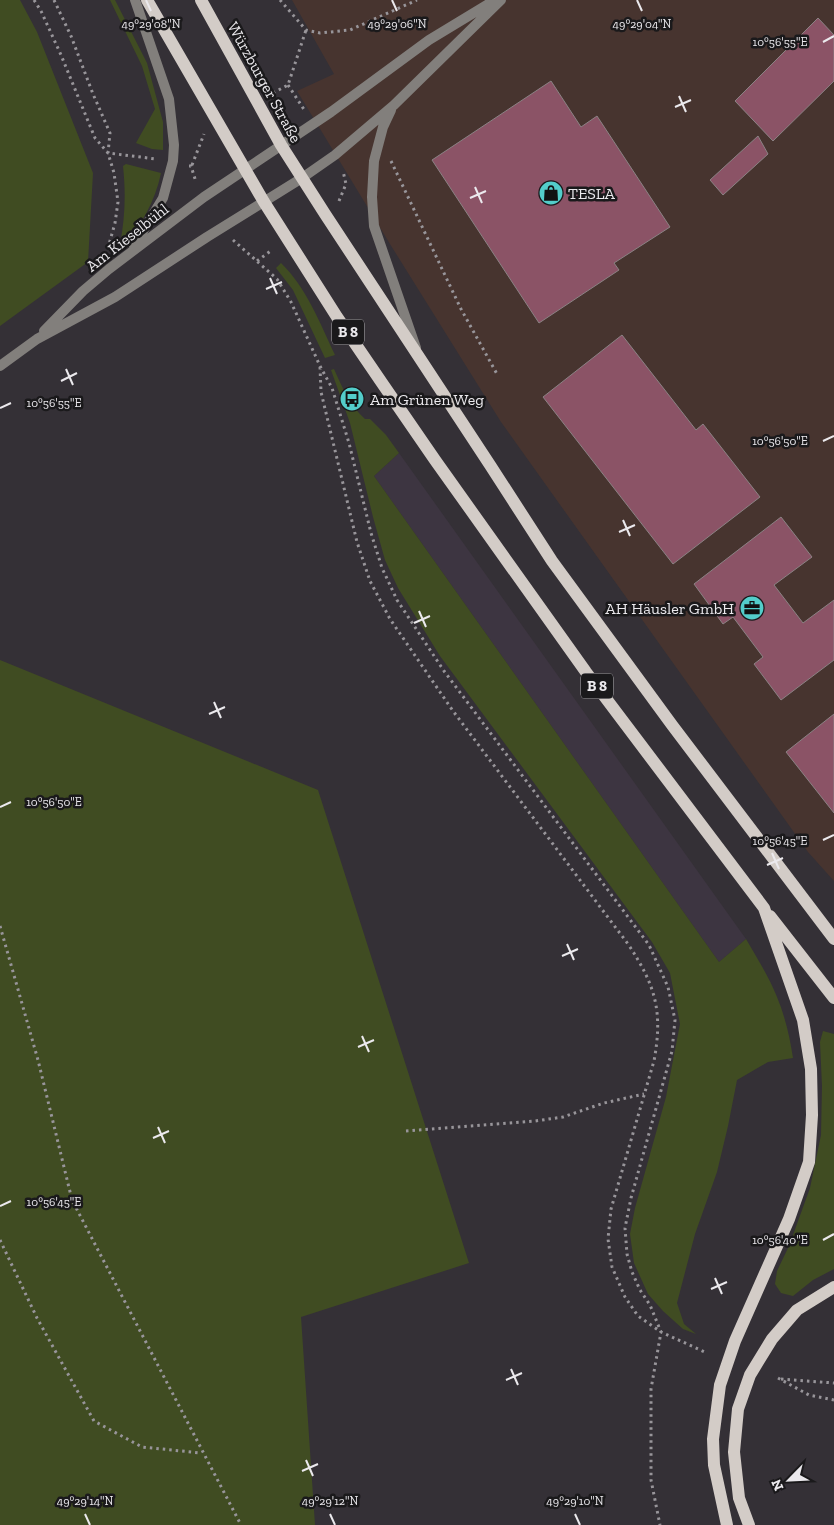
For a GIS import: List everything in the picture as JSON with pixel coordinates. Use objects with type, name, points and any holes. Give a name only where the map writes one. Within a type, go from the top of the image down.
[{"type":"main road","name":"B 8","points":[[147,0],[264,202],[337,316],[435,460],[586,672],[834,998]]},
{"type":"main road","name":"Würzburger Straße","points":[[201,0],[281,145],[302,178]]},
{"type":"main road","name":"B 8","points":[[302,178],[552,562],[672,725],[834,939]]},
{"type":"main road","points":[[726,1525],[714,1465],[713,1438],[720,1385],[735,1341],[789,1219],[809,1162],[812,1115],[811,1069],[803,1020],[764,908]]},
{"type":"main road","points":[[749,1525],[739,1498],[734,1452],[738,1410],[750,1374],[772,1339],[797,1310],[834,1287]]},
{"type":"street","points":[[131,251],[163,198],[173,161],[174,145],[169,99],[134,0]]},
{"type":"street","points":[[281,145],[429,40],[495,0]]},
{"type":"street","points":[[302,178],[334,155],[394,105],[501,0]]},
{"type":"street","points":[[394,105],[383,127],[377,150],[372,182],[374,226],[420,360]]},
{"type":"street","name":"Am Kieselbühl","points":[[37,339],[82,291],[108,269],[204,197],[281,145]]},
{"type":"street","name":"Am Kieselbühl","points":[[0,366],[37,339],[115,297],[302,178]]},
{"type":"path","points":[[34,0],[61,55],[95,138],[108,153],[161,159]]},
{"type":"path","points":[[54,0],[71,36],[110,133],[108,153],[114,173],[118,202],[115,224],[107,251],[108,269]]},
{"type":"path","points":[[280,0],[306,30],[320,33],[350,30],[414,0]]},
{"type":"path","points":[[288,85],[306,30]]},
{"type":"path","points":[[198,189],[191,166],[204,132]]},
{"type":"path","points":[[377,150],[392,163],[461,309],[496,374]]},
{"type":"path","points":[[182,164],[191,166]]},
{"type":"path","points":[[337,206],[346,184],[341,165]]},
{"type":"path","points":[[234,242],[276,279],[292,302],[320,366],[332,388],[349,443],[371,533],[382,568],[398,600],[444,671],[648,945],[668,987],[675,1020],[672,1051],[631,1198],[625,1228],[627,1254],[632,1272],[640,1290],[650,1305],[661,1332],[651,1389],[651,1480],[660,1525]]},
{"type":"path","points":[[320,366],[320,392],[357,542],[370,581],[390,619],[453,711],[628,944],[641,963],[652,987],[658,1011],[658,1040],[654,1061],[611,1209],[608,1239],[612,1267],[625,1297],[638,1316],[661,1332],[707,1353]]},
{"type":"path","points":[[0,926],[38,1060],[72,1200],[241,1525]]},
{"type":"path","points":[[406,1131],[563,1117],[604,1102],[644,1094]]},
{"type":"path","points":[[0,1240],[36,1318],[94,1421],[142,1447],[201,1453]]},
{"type":"path","points":[[834,1383],[778,1378],[809,1395],[834,1400]]},
{"type":"shaded area","points":[[292,0],[834,0],[834,881],[808,852],[501,422],[390,244],[297,91],[334,74]]},
{"type":"shaded area","points":[[399,453],[746,939],[719,962],[374,476]]},
{"type":"green space","points":[[0,0],[20,0],[37,32],[93,173],[88,262],[0,326]]},
{"type":"green space","points":[[110,0],[115,0],[147,63],[163,122],[163,150],[152,149],[136,143],[155,109],[142,66]]},
{"type":"green space","points":[[126,164],[161,173],[151,204],[135,231],[121,248],[124,205],[123,166]]},
{"type":"green space","points":[[281,263],[305,294],[335,355],[325,358],[293,290],[276,268]]},
{"type":"green space","points":[[334,369],[355,408],[365,419],[370,419],[386,435],[399,453],[374,476],[719,962],[746,939],[767,975],[780,1004],[793,1058],[768,1062],[737,1080],[717,1172],[695,1234],[677,1303],[684,1324],[696,1334],[683,1329],[648,1294],[634,1263],[630,1234],[635,1208],[666,1097],[680,1024],[670,973],[652,942],[440,656],[398,588],[385,560],[350,423],[331,370]]},
{"type":"green space","points":[[0,660],[318,790],[469,1263],[301,1317],[315,1525],[0,1525]]},
{"type":"green space","points":[[823,1031],[834,1034],[834,1269],[813,1280],[793,1296],[781,1293],[775,1284],[777,1271],[789,1246],[810,1188],[821,1135],[822,1086],[820,1042]]},
{"type":"building","points":[[818,18],[834,35],[834,81],[773,141],[735,101]]},
{"type":"building","name":"TESLA","points":[[551,81],[581,127],[597,116],[670,227],[614,263],[619,270],[539,323],[432,160]]},
{"type":"building","points":[[758,136],[768,154],[723,195],[710,180]]},
{"type":"building","points":[[622,335],[696,430],[703,424],[760,497],[673,564],[543,397]]},
{"type":"building","name":"AH Häusler GmbH","points":[[781,517],[812,557],[774,585],[803,623],[834,600],[834,660],[781,700],[754,664],[763,657],[733,617],[723,624],[694,584]]},
{"type":"building","points":[[834,714],[834,813],[786,752]]},
{"type":"place","name":"TESLA","points":[[551,193]]},
{"type":"place","name":"Am Grünen Weg","points":[[352,399]]},
{"type":"place","name":"AH Häusler GmbH","points":[[752,608]]}]
